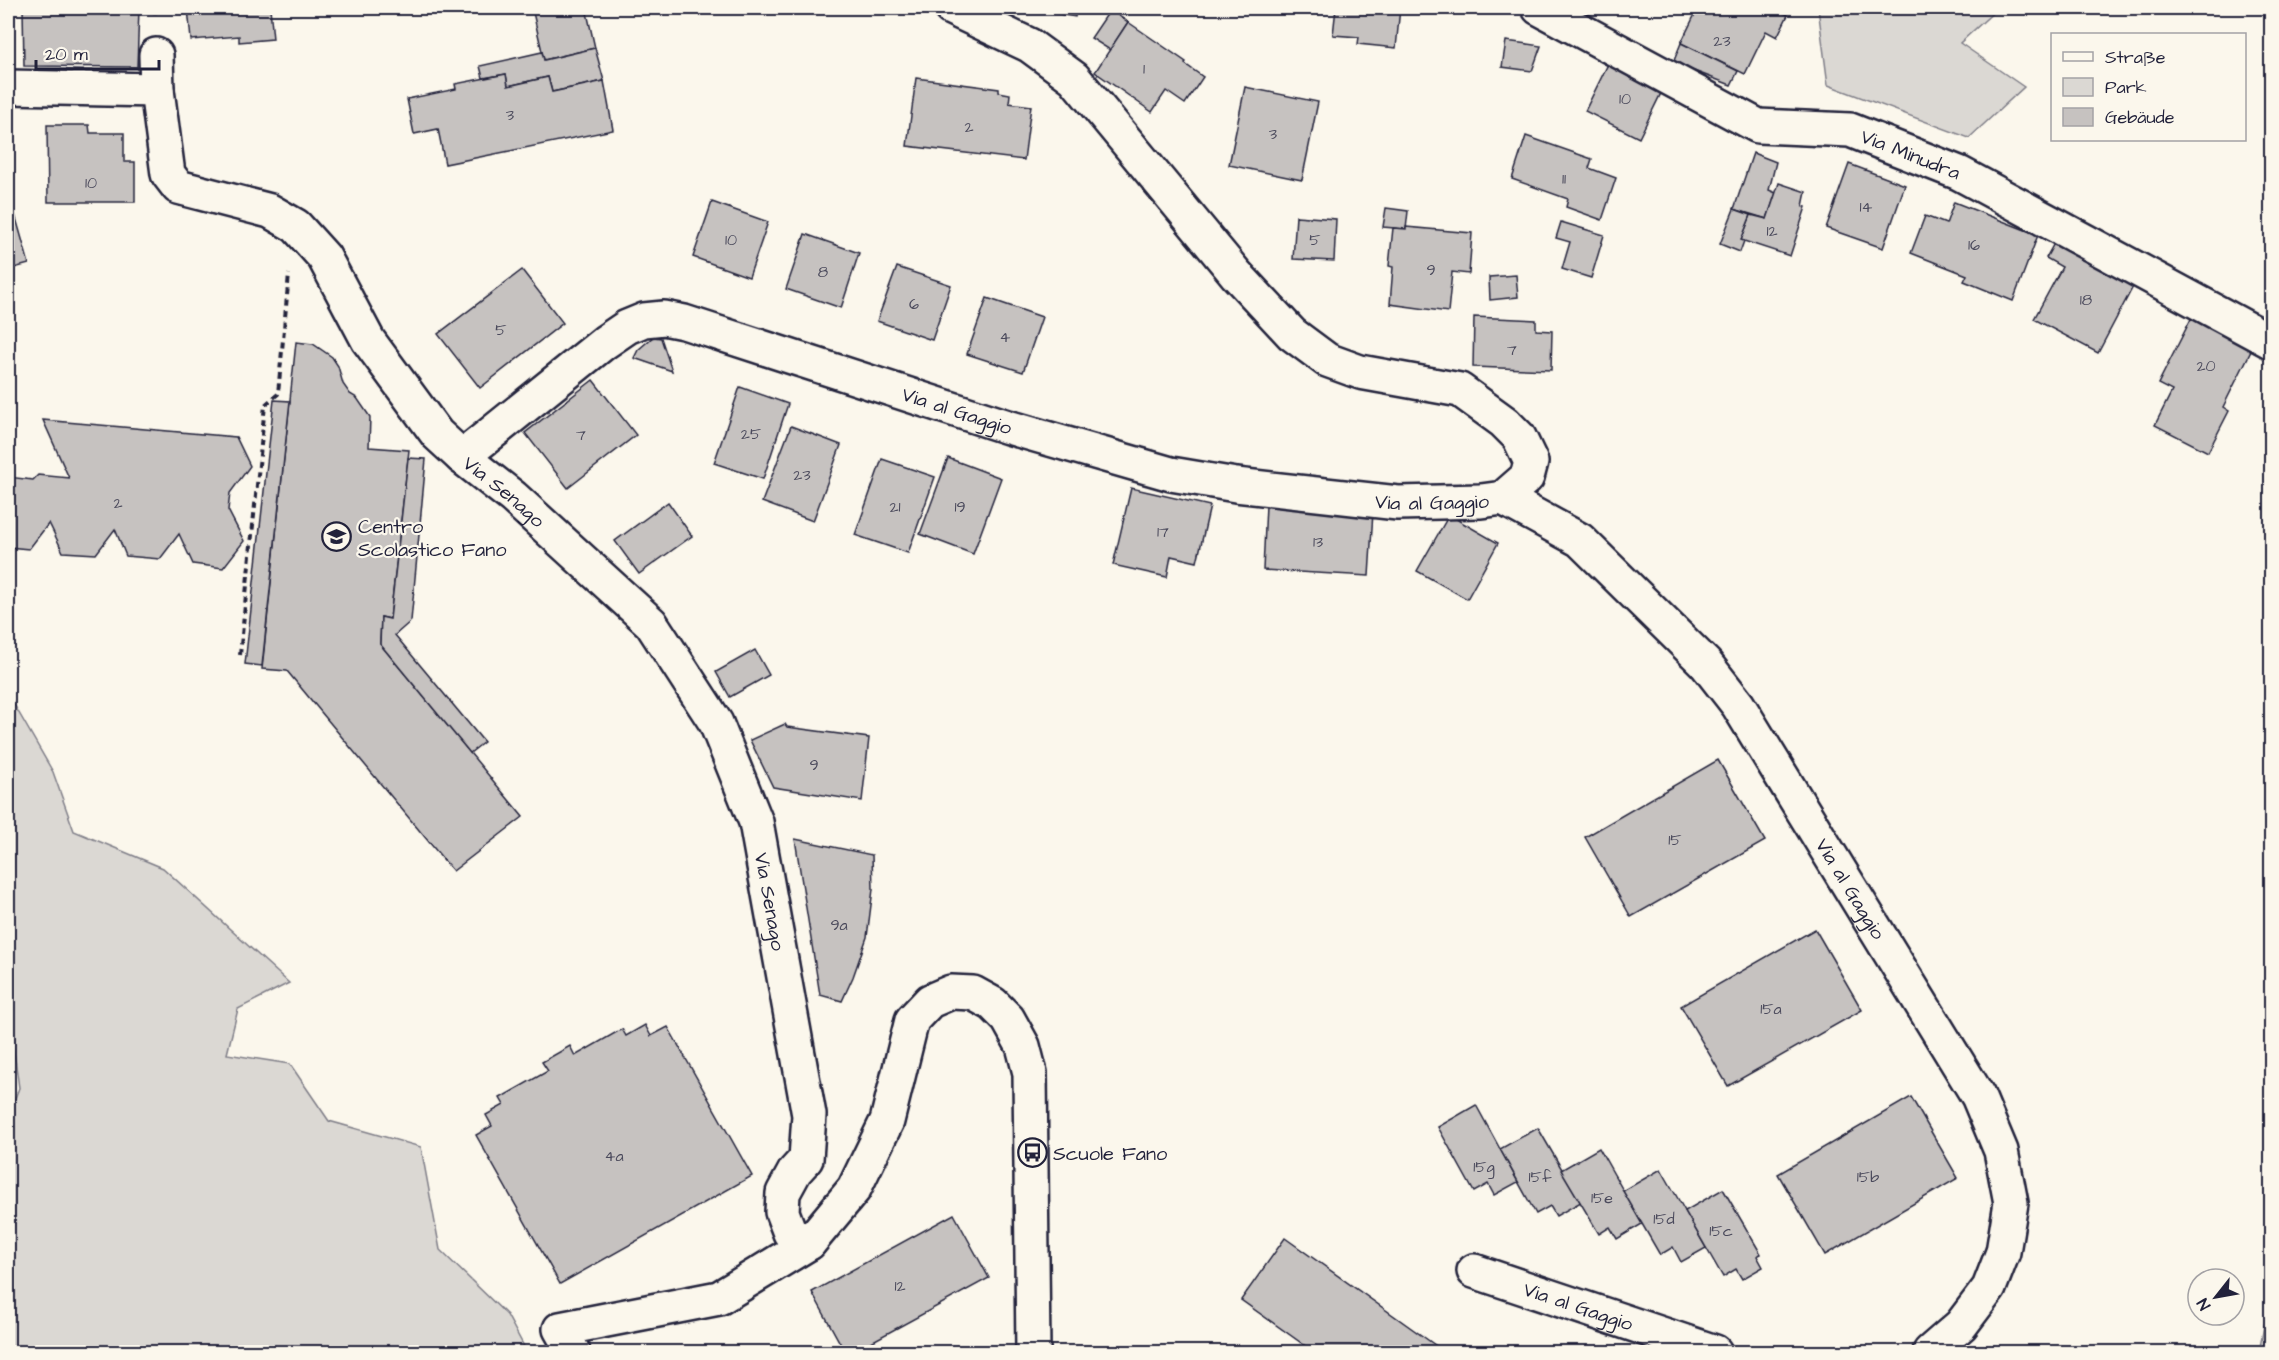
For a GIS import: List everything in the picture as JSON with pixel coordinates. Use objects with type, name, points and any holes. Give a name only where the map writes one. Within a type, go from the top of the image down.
[{"type":"street","name":"Via al Gaggio","points":[[462,457],[620,332],[644,320],[664,318],[741,339],[1008,427],[1171,474],[1398,503],[1481,501],[1503,498],[1527,477],[1531,462],[1519,437],[1504,422],[1460,390],[1360,372],[1327,360],[1292,334],[1236,274],[1074,78],[1029,45],[951,8]]},
{"type":"street","name":"Via Minudra","points":[[1539,8],[1758,126],[1850,130],[1959,173],[2271,342]]},
{"type":"street","name":"Via Senago","points":[[156,55],[157,90],[168,174],[178,187],[270,211],[296,226],[324,257],[368,340],[437,434],[513,497],[651,623],[716,723],[756,822],[809,1115],[807,1159],[795,1172],[783,1193],[782,1212],[790,1233],[809,1243]]},
{"type":"street","points":[[8,87],[157,90]]},
{"type":"street","name":"Via al Gaggio","points":[[1503,498],[1580,540],[1706,664],[1738,705],[1978,1096],[2001,1151],[2011,1203],[2004,1252],[1989,1288],[1982,1298],[1961,1325],[1930,1353]]},
{"type":"street","points":[[573,1353],[560,1329],[719,1298],[809,1243],[855,1189],[887,1120],[912,1020],[930,1001],[951,992],[973,993],[993,1004],[1008,1020],[1023,1046],[1030,1073],[1034,1353]]},
{"type":"street","name":"Via al Gaggio","points":[[1474,1271],[1715,1353]]},
{"type":"path","points":[[240,655],[265,405],[278,394],[290,261],[296,226]]},
{"type":"green space","points":[[1818,8],[1998,8],[1960,43],[2024,87],[1969,138],[1828,85]]},
{"type":"green space","points":[[8,694],[53,772],[74,831],[163,868],[289,983],[238,1009],[227,1054],[290,1064],[329,1121],[421,1147],[440,1250],[507,1315],[527,1352],[8,1352],[8,1116],[19,1088],[8,1008]]},
{"type":"green space","points":[[2271,1291],[2271,1352],[2259,1352]]},
{"type":"building","points":[[23,8],[139,8],[137,67],[24,66]]},
{"type":"building","points":[[188,8],[270,8],[273,39],[239,42],[239,36],[191,40]]},
{"type":"building","points":[[532,8],[586,8],[595,48],[544,60]]},
{"type":"building","points":[[1023,8],[1076,8],[1075,17]]},
{"type":"building","points":[[1336,8],[1400,8],[1396,48],[1358,44],[1359,37],[1333,35]]},
{"type":"building","points":[[1698,8],[1774,8],[1788,15],[1777,37],[1766,31],[1745,74],[1681,43]]},
{"type":"building","points":[[1110,10],[1128,22],[1110,50],[1091,38]]},
{"type":"building","points":[[1128,22],[1186,62],[1185,64],[1203,77],[1185,104],[1166,91],[1152,112],[1095,72]]},
{"type":"building","points":[[1506,41],[1541,46],[1532,71],[1502,67]]},
{"type":"building","points":[[1681,43],[1738,71],[1731,85],[1673,63]]},
{"type":"building","points":[[595,48],[604,81],[552,92],[548,77],[508,86],[506,74],[483,78],[480,66],[542,52],[544,60]]},
{"type":"building","points":[[1611,58],[1665,85],[1639,138],[1585,111]]},
{"type":"building","points":[[506,74],[508,86],[548,77],[552,92],[604,81],[613,130],[445,164],[438,129],[414,134],[407,99],[456,89],[455,84]]},
{"type":"building","points":[[916,78],[999,89],[999,92],[1010,94],[1009,103],[1031,106],[1024,160],[907,146]]},
{"type":"building","points":[[1245,87],[1318,102],[1302,180],[1229,165]]},
{"type":"building","points":[[47,125],[89,125],[90,133],[124,133],[124,162],[135,162],[135,202],[48,202]]},
{"type":"building","points":[[1526,136],[1592,159],[1589,168],[1616,178],[1602,220],[1566,207],[1568,199],[1512,179]]},
{"type":"building","points":[[1753,153],[1776,162],[1769,190],[1776,193],[1767,219],[1734,209]]},
{"type":"building","points":[[1849,164],[1905,185],[1883,248],[1826,228]]},
{"type":"building","points":[[1779,183],[1806,192],[1803,206],[1806,207],[1790,256],[1741,240],[1751,215],[1767,219]]},
{"type":"building","points":[[712,202],[768,222],[749,277],[693,257]]},
{"type":"building","points":[[1954,202],[2038,235],[2013,301],[1964,281],[1967,275],[1911,253],[1925,216],[1946,224]]},
{"type":"building","points":[[1386,208],[1408,211],[1406,229],[1383,227]]},
{"type":"building","points":[[1734,209],[1751,215],[1741,240],[1744,241],[1740,252],[1720,244]]},
{"type":"building","points":[[14,211],[29,264],[10,269],[12,279],[8,281],[8,213]]},
{"type":"building","points":[[1296,216],[1336,219],[1334,261],[1293,259]]},
{"type":"building","points":[[1561,222],[1604,235],[1591,278],[1562,269],[1570,242],[1556,238]]},
{"type":"building","points":[[1406,227],[1472,233],[1469,274],[1452,272],[1448,312],[1390,304],[1393,267],[1389,266],[1393,228],[1406,229]]},
{"type":"building","points":[[805,234],[859,253],[841,308],[786,289]]},
{"type":"building","points":[[2057,238],[2137,279],[2098,353],[2034,319],[2062,267],[2046,258]]},
{"type":"building","points":[[897,267],[951,285],[932,340],[877,321]]},
{"type":"building","points":[[522,270],[563,323],[480,388],[438,334]]},
{"type":"building","points":[[1516,275],[1518,297],[1490,300],[1489,277]]},
{"type":"building","points":[[987,298],[1042,317],[1023,372],[967,354]]},
{"type":"building","points":[[2194,313],[2254,345],[2223,407],[2229,411],[2208,452],[2155,425],[2172,391],[2158,384]]},
{"type":"building","points":[[1474,317],[1536,320],[1536,330],[1552,331],[1551,370],[1473,367]]},
{"type":"building","points":[[653,337],[661,338],[672,371],[634,358],[638,350]]},
{"type":"building","name":"Centro Scolastico Fano","points":[[296,342],[313,344],[332,357],[338,366],[343,384],[350,394],[357,398],[370,417],[369,447],[409,450],[390,619],[381,617],[380,644],[523,817],[453,871],[287,671],[262,669]]},
{"type":"building","points":[[593,380],[636,435],[568,488],[525,433]]},
{"type":"building","points":[[740,387],[788,404],[763,479],[714,463]]},
{"type":"building","points":[[274,400],[290,401],[262,666],[245,664]]},
{"type":"building","points":[[43,420],[236,437],[250,466],[230,493],[228,510],[244,541],[223,568],[193,564],[179,534],[160,559],[126,556],[115,529],[96,554],[63,552],[49,523],[29,549],[8,547],[8,477],[33,480],[38,475],[69,478]]},
{"type":"building","points":[[791,426],[841,445],[813,521],[762,502]]},
{"type":"building","points":[[408,458],[426,459],[411,621],[395,635],[484,742],[470,753],[380,644],[381,617],[390,619]]},
{"type":"building","points":[[948,458],[1001,478],[973,554],[920,534]]},
{"type":"building","points":[[882,459],[935,477],[908,553],[855,535]]},
{"type":"building","points":[[1131,488],[1210,506],[1197,562],[1171,556],[1167,577],[1113,565]]},
{"type":"building","points":[[668,502],[692,536],[639,574],[615,541]]},
{"type":"building","points":[[1266,505],[1373,512],[1369,576],[1263,570]]},
{"type":"building","points":[[1449,515],[1498,543],[1467,599],[1417,571]]},
{"type":"building","points":[[755,650],[769,675],[730,697],[716,672]]},
{"type":"building","points":[[785,724],[787,727],[869,738],[862,801],[773,787],[750,740]]},
{"type":"building","points":[[1718,760],[1765,841],[1631,917],[1585,837]]},
{"type":"building","points":[[795,839],[872,855],[873,889],[867,937],[842,1001],[820,995]]},
{"type":"building","points":[[1815,929],[1862,1010],[1728,1086],[1681,1006]]},
{"type":"building","points":[[645,1025],[651,1036],[668,1027],[752,1176],[560,1284],[476,1135],[492,1126],[486,1115],[504,1105],[500,1098],[548,1071],[542,1062],[570,1046],[575,1056],[622,1029],[626,1036]]},
{"type":"building","points":[[1911,1097],[1958,1178],[1825,1255],[1778,1174]]},
{"type":"building","points":[[1476,1105],[1518,1182],[1494,1195],[1488,1184],[1474,1192],[1438,1127]]},
{"type":"building","points":[[1538,1128],[1581,1202],[1556,1216],[1550,1206],[1536,1214],[1500,1149]]},
{"type":"building","points":[[1599,1148],[1642,1224],[1617,1239],[1610,1227],[1599,1234],[1561,1170]]},
{"type":"building","points":[[1661,1169],[1706,1248],[1681,1262],[1673,1247],[1660,1255],[1623,1191]]},
{"type":"building","points":[[1723,1189],[1761,1254],[1757,1256],[1763,1267],[1742,1279],[1736,1269],[1723,1277],[1685,1211]]},
{"type":"building","points":[[954,1214],[989,1278],[853,1352],[845,1352],[812,1292]]},
{"type":"building","points":[[1285,1238],[1442,1350],[1440,1352],[1314,1352],[1241,1300]]},
{"type":"place","name":"Centro Scolastico Fano","points":[[337,537]]},
{"type":"place","name":"Scuole Fano","points":[[1032,1153]]}]
